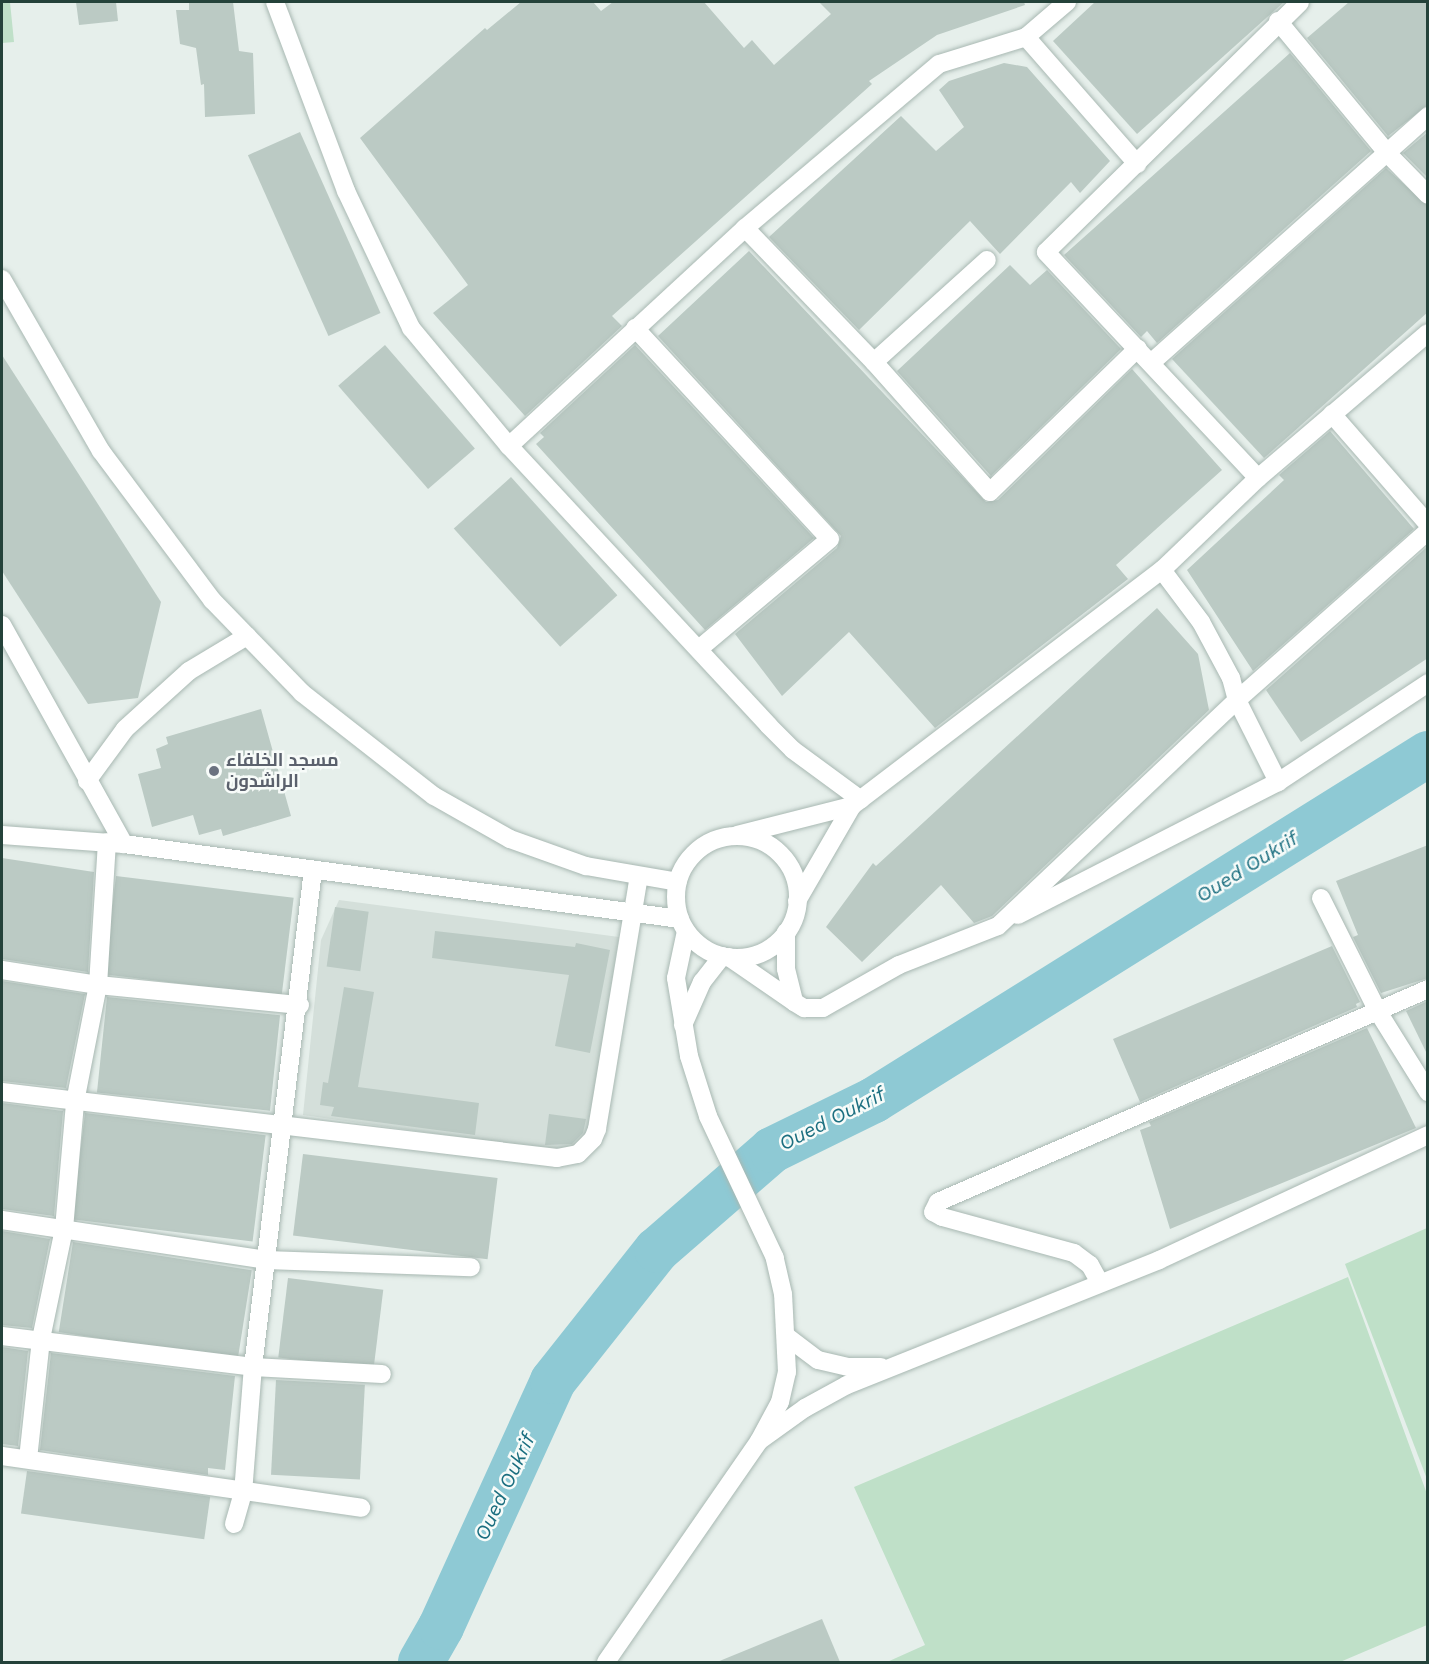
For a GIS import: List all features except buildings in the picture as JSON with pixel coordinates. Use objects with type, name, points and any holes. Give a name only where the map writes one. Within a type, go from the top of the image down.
[{"type":"street","points":[[275,2],[346,191],[411,328],[509,446],[699,649],[794,750],[856,803]]},
{"type":"street","points":[[509,446],[745,228],[939,64],[1026,37],[1067,2]]},
{"type":"street","points":[[1258,478],[1152,362],[1046,252],[1137,164],[1278,21],[1300,2]]},
{"type":"street","points":[[1278,21],[1388,154],[1428,195]]},
{"type":"street","points":[[1026,37],[1137,164]]},
{"type":"street","points":[[1152,362],[1428,116]]},
{"type":"street","points":[[745,228],[874,362],[990,492],[1138,348]]},
{"type":"street","points":[[874,362],[987,260]]},
{"type":"street","points":[[2,279],[101,452],[212,600],[302,693],[434,796],[466,816],[549,855],[639,876],[678,882]]},
{"type":"street","points":[[635,328],[830,539],[699,649]]},
{"type":"street","points":[[794,1002],[786,969],[786,932],[797,901],[856,803],[1162,570],[1258,478],[1428,333]]},
{"type":"street","points":[[1332,414],[1428,524]]},
{"type":"street","points":[[998,926],[1238,700],[1428,531]]},
{"type":"street","points":[[1162,570],[1201,622],[1231,678],[1238,700],[1278,782]]},
{"type":"street","points":[[2,625],[87,781],[115,843],[98,985],[75,1102],[64,1229],[41,1339],[28,1459]]},
{"type":"street","points":[[87,781],[125,729],[181,678],[247,636]]},
{"type":"street","points":[[2,834],[115,843],[633,912],[683,925],[696,942],[725,957],[794,1002],[813,1010],[831,1005],[899,965],[998,926],[1278,782],[1428,683]]},
{"type":"street","points":[[606,1662],[759,1441],[780,1401],[787,1372],[786,1336],[775,1258],[721,1145],[697,1086],[683,1025],[676,978],[683,925],[678,882],[683,867],[704,845],[856,803]]},
{"type":"street","points":[[734,836],[751,838],[780,854],[790,868],[797,901]]},
{"type":"street","points":[[234,1524],[243,1493],[253,1367],[300,1005],[313,870]]},
{"type":"street","points":[[2,1092],[557,1158],[578,1154],[587,1148],[597,1129],[639,876]]},
{"type":"street","points":[[1320,898],[1377,1010],[1428,1092]]},
{"type":"street","points":[[683,1025],[702,982],[725,957],[767,950],[786,932]]},
{"type":"street","points":[[2,970],[98,985],[300,1005]]},
{"type":"street","points":[[1100,1283],[1090,1264],[1074,1253],[942,1217],[933,1212],[938,1202],[1428,989]]},
{"type":"street","points":[[759,1441],[805,1408],[847,1385],[1159,1260],[1428,1135]]},
{"type":"street","points":[[2,1220],[266,1260],[471,1267]]},
{"type":"street","points":[[2,1336],[41,1339],[253,1367],[382,1374]]},
{"type":"street","points":[[786,1336],[818,1360],[849,1367],[891,1367]]},
{"type":"street","points":[[2,1456],[243,1493],[361,1508]]},
{"type":"shaded area","points":[[339,900],[619,937],[585,1155],[303,1115],[321,940]]},
{"type":"green space","points":[[2,2],[10,2],[14,42],[2,43]]},
{"type":"green space","points":[[1427,1228],[1427,1479],[1345,1264]]},
{"type":"green space","points":[[1348,1277],[1427,1494],[1427,1625],[1340,1662],[887,1662],[925,1645],[854,1487]]},
{"type":"waterway","name":"Oued Oukrif","points":[[421,1662],[441,1627],[553,1381],[657,1250],[772,1150],[874,1100],[1428,754]]},
{"type":"place","name":"مسجد الخلفاء الراشدون","points":[[214,771]]}]
